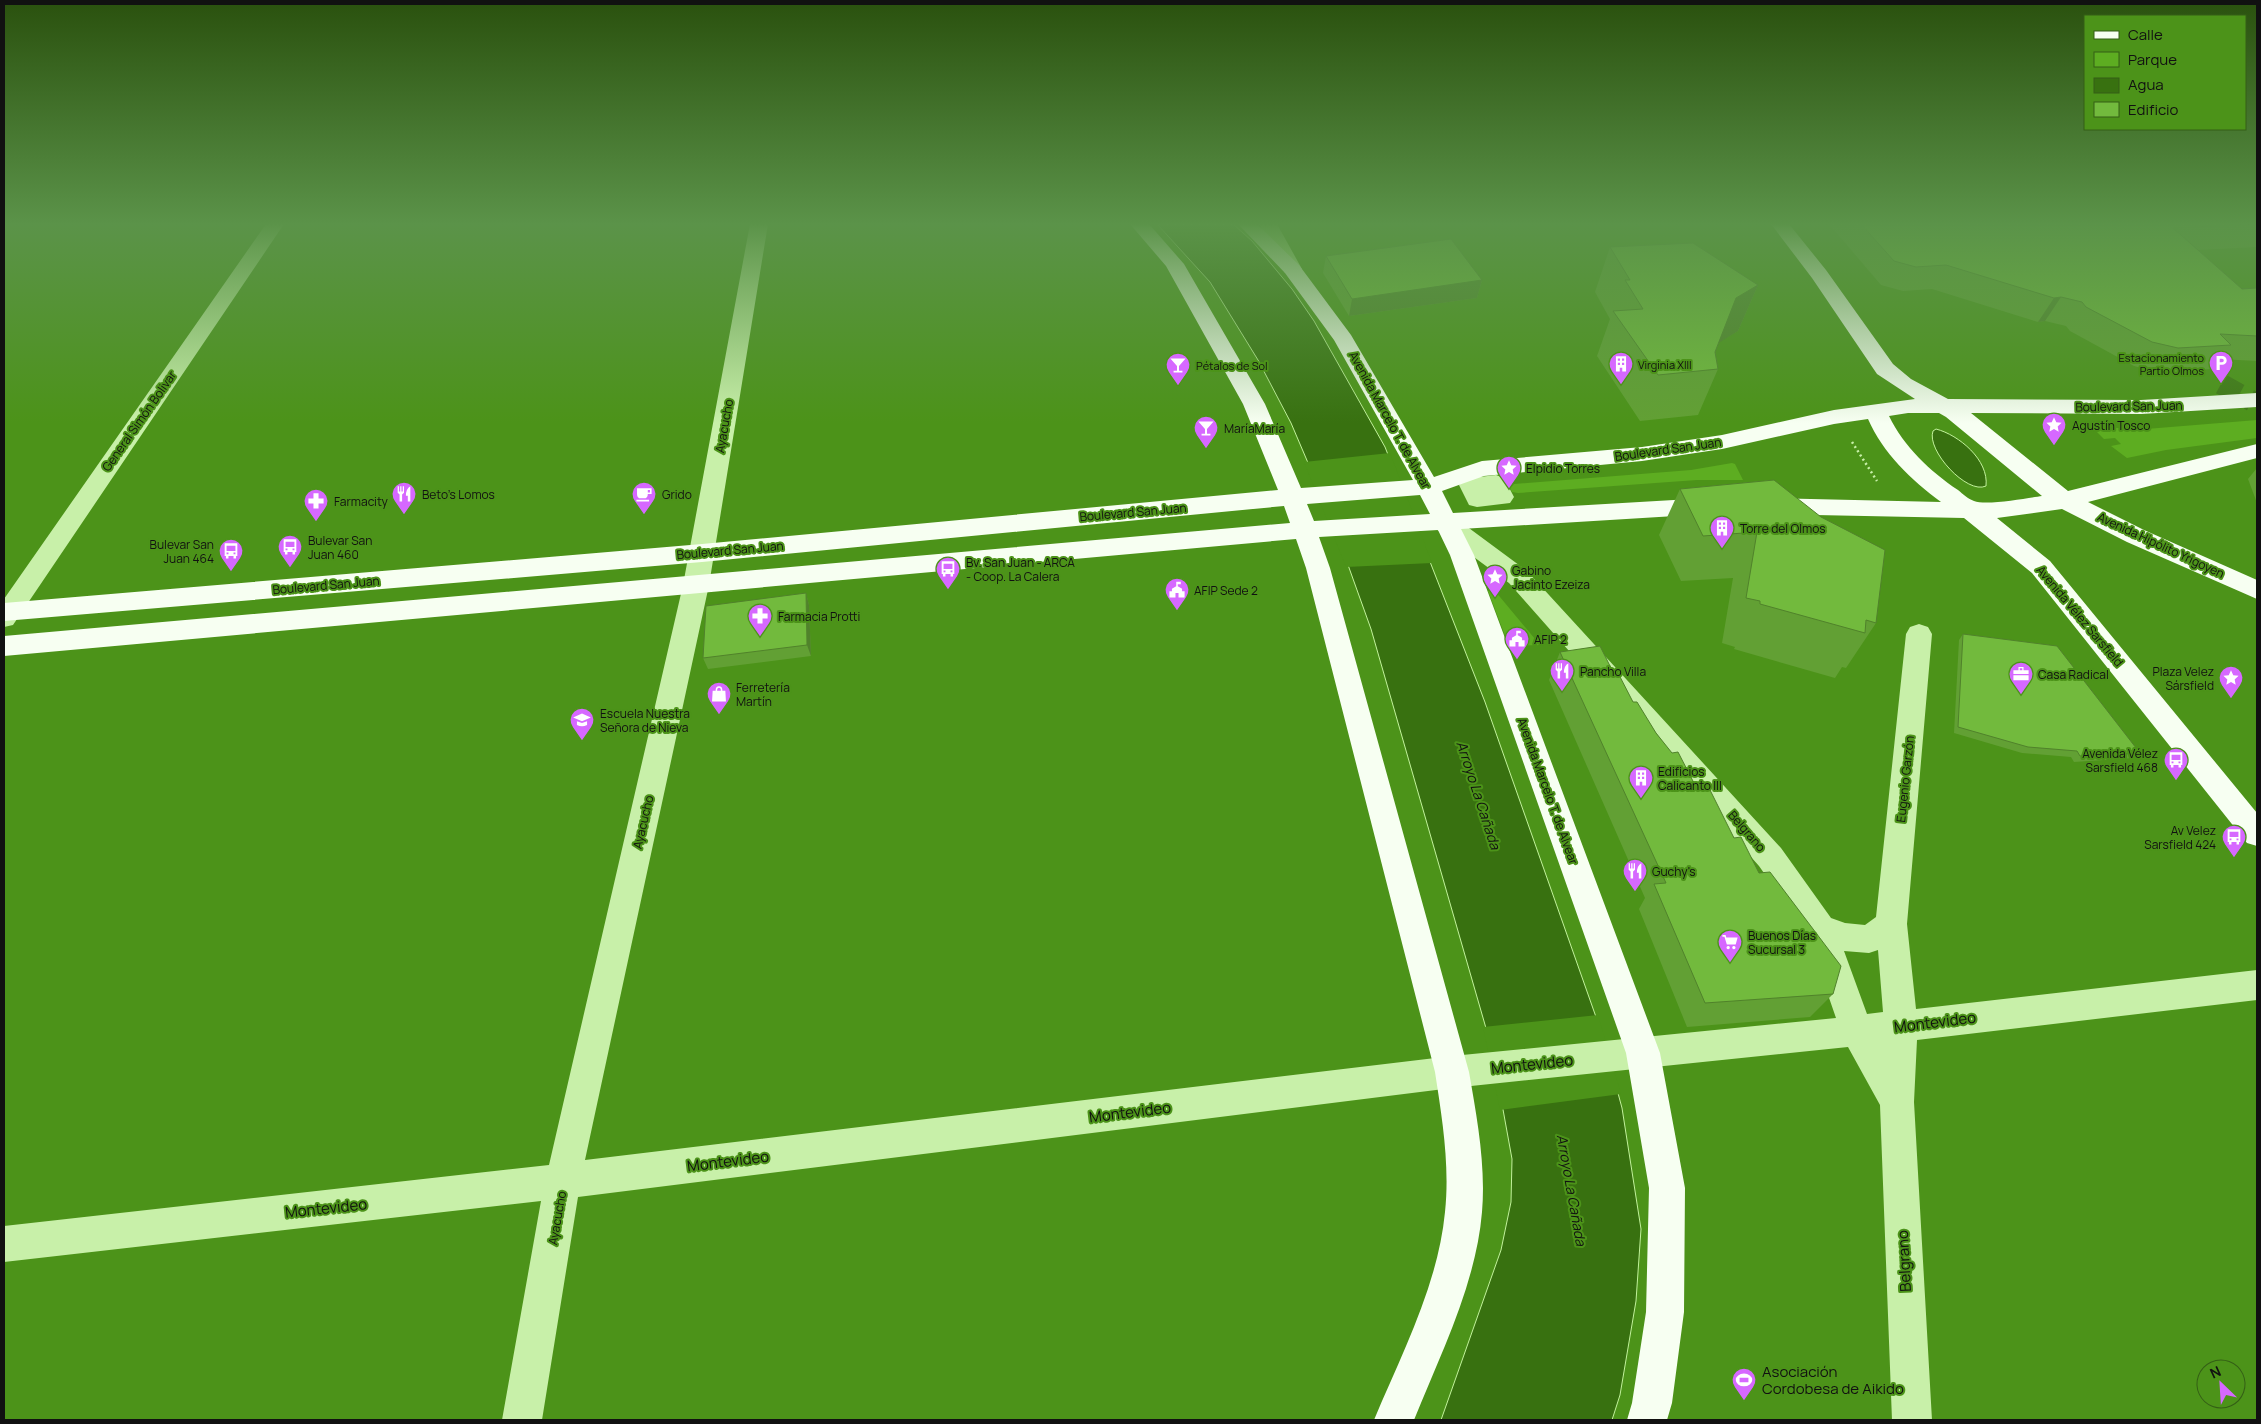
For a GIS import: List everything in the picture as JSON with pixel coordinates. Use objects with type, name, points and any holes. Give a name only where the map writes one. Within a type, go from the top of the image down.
[{"type":"main road","points":[[1190,290],[1254,404],[1293,497],[1320,577],[1452,1072],[1461,1123],[1464,1189],[1462,1230],[1450,1277],[1394,1420]]},
{"type":"main road","name":"Avenida Marcelo T. de Alvear","points":[[1308,290],[1344,339],[1428,487],[1465,562],[1643,1053],[1667,1188],[1665,1312],[1652,1403],[1647,1420]]},
{"type":"main road","points":[[1831,290],[1885,368],[1908,388],[1944,405],[1982,432],[2040,483],[2065,500]]},
{"type":"main road","points":[[1875,410],[1887,391],[1888,380],[1885,368]]},
{"type":"main road","name":"Boulevard San Juan","points":[[5,614],[702,553],[1293,497],[1428,487],[1482,469],[1642,454],[1713,444],[1834,416],[1875,410],[1944,405],[2141,408],[2257,400]]},
{"type":"main road","name":"Avenida Vélez Sarsfield","points":[[1875,410],[1886,434],[1904,457],[1934,485],[1970,510],[2041,567],[2257,834]]},
{"type":"main road","points":[[4,646],[1304,530],[1445,523],[1632,509],[1743,505],[1852,509],[2009,509],[2065,500],[2257,451]]},
{"type":"main road","name":"Avenida Hipólito Yrigoyen","points":[[2065,500],[2257,590]]},
{"type":"street","name":"General Simón Bolivar","points":[[5,614],[229,290]]},
{"type":"street","name":"Ayacucho","points":[[522,1420],[563,1181],[696,585],[747,290]]},
{"type":"street","name":"Belgrano","points":[[1445,523],[1518,577],[1770,857],[1820,928],[1857,1031],[1897,1102]]},
{"type":"street","name":"Eugenio Garzón","points":[[1901,1026],[1891,924],[1919,634]]},
{"type":"street","points":[[1820,928],[1845,938],[1869,939],[1891,924]]},
{"type":"street","name":"Montevideo","points":[[4,1244],[563,1181],[1452,1072],[1857,1031],[2257,986]]},
{"type":"street","name":"Belgrano","points":[[1901,1026],[1897,1102],[1912,1420]]},
{"type":"path","points":[[1850,438],[1880,486]]},
{"type":"green space","points":[[2257,420],[2257,438],[2166,450],[2127,458],[2111,446],[2121,444],[2115,438],[2104,439],[2092,427],[2146,429]]},
{"type":"green space","points":[[1735,464],[1743,480],[1697,480],[1518,493],[1512,492],[1510,488],[1514,484],[1691,470]]},
{"type":"green space","points":[[1488,591],[1495,591],[1540,645],[1509,646]]},
{"type":"water","name":"Arroyo La Cañada","points":[[1215,290],[1293,290],[1314,321],[1385,447],[1485,702],[1602,1034],[1622,1108],[1641,1229],[1636,1301],[1620,1395],[1612,1420],[1441,1420],[1501,1250],[1511,1202],[1512,1159],[1492,1049],[1371,629],[1329,512],[1291,423],[1258,360]]},
{"type":"water","points":[[1936,429],[1954,437],[1971,450],[1983,467],[1986,476],[1986,486],[1978,487],[1969,484],[1950,469],[1936,449],[1932,439],[1933,431]]},
{"type":"pier","points":[[1390,453],[1432,563],[1346,567],[1304,462]]},
{"type":"pier","points":[[1598,1015],[1621,1094],[1500,1110],[1483,1027]]},
{"type":"building","points":[[1347,290],[1410,290],[1352,299]]},
{"type":"building","points":[[1631,290],[1749,290],[1736,298],[1715,352],[1718,369],[1658,375],[1613,311],[1643,309]]},
{"type":"building","points":[[2029,290],[2257,290],[2257,336],[2220,334],[2231,345],[2178,348],[2152,342],[2086,307],[2082,302],[2061,297],[2054,298]]},
{"type":"building","points":[[1774,480],[1821,517],[1885,550],[1876,623],[1866,620],[1865,633],[1760,604],[1760,601],[1746,598],[1757,532],[1703,536],[1680,489]]},
{"type":"building","name":"Farmacia Protti","points":[[806,593],[807,645],[703,658],[706,606]]},
{"type":"building","name":"Casa Radical","points":[[1963,634],[2057,646],[2140,753],[2080,756],[2077,751],[2028,747],[1958,727]]},
{"type":"building","points":[[1600,646],[1613,672],[1617,671],[1633,702],[1637,702],[1656,733],[1672,753],[1678,752],[1696,787],[1708,786],[1734,838],[1741,837],[1759,873],[1770,872],[1841,966],[1833,994],[1705,1003],[1654,884],[1666,883],[1560,652]]},
{"type":"tunnel","points":[[2221,384],[2252,401]]},
{"type":"place","name":"Estacionamiento Partio Olmos","points":[[2221,384]]},
{"type":"place","name":"Virginia XIII","points":[[1621,385]]},
{"type":"place","name":"Pétalos de Sol","points":[[1178,386]]},
{"type":"place","name":"Agustín Tosco","points":[[2054,446]]},
{"type":"place","name":"MaríaMaría","points":[[1206,449]]},
{"type":"place","name":"Elpidio Torres","points":[[1509,489]]},
{"type":"place","name":"Beto's Lomos","points":[[404,515]]},
{"type":"place","name":"Grido","points":[[644,515]]},
{"type":"place","name":"Farmacity","points":[[316,522]]},
{"type":"place","name":"Torre del Olmos","points":[[1722,549]]},
{"type":"place","name":"Bulevar San Juan 460","points":[[290,568]]},
{"type":"place","name":"Bulevar San Juan 464","points":[[231,572]]},
{"type":"place","name":"Bv. San Juan - ARCA - Coop. La Calera","points":[[948,590]]},
{"type":"place","name":"Gabino Jacinto Ezeiza","points":[[1495,598]]},
{"type":"place","name":"AFIP Sede 2","points":[[1177,611]]},
{"type":"place","name":"Farmacia Protti","points":[[760,637]]},
{"type":"place","name":"AFIP 2","points":[[1517,660]]},
{"type":"place","name":"Pancho Villa","points":[[1562,692]]},
{"type":"place","name":"Casa Radical","points":[[2021,695]]},
{"type":"place","name":"Plaza Velez Sársfield","points":[[2231,699]]},
{"type":"place","name":"Ferretería Martín","points":[[719,715]]},
{"type":"place","name":"Escuela Nuestra Señora de Nieva","points":[[582,741]]},
{"type":"place","name":"Avenida Vélez Sarsfield 468","points":[[2176,781]]},
{"type":"place","name":"Edificios Calicanto III","points":[[1641,799]]},
{"type":"place","name":"Av Velez Sarsfield 424","points":[[2234,858]]},
{"type":"place","name":"Guchy's","points":[[1635,892]]},
{"type":"place","name":"Buenos Días Sucursal 3","points":[[1730,963]]},
{"type":"place","name":"Asociación Cordobesa de Aikido","points":[[1744,1401]]}]
